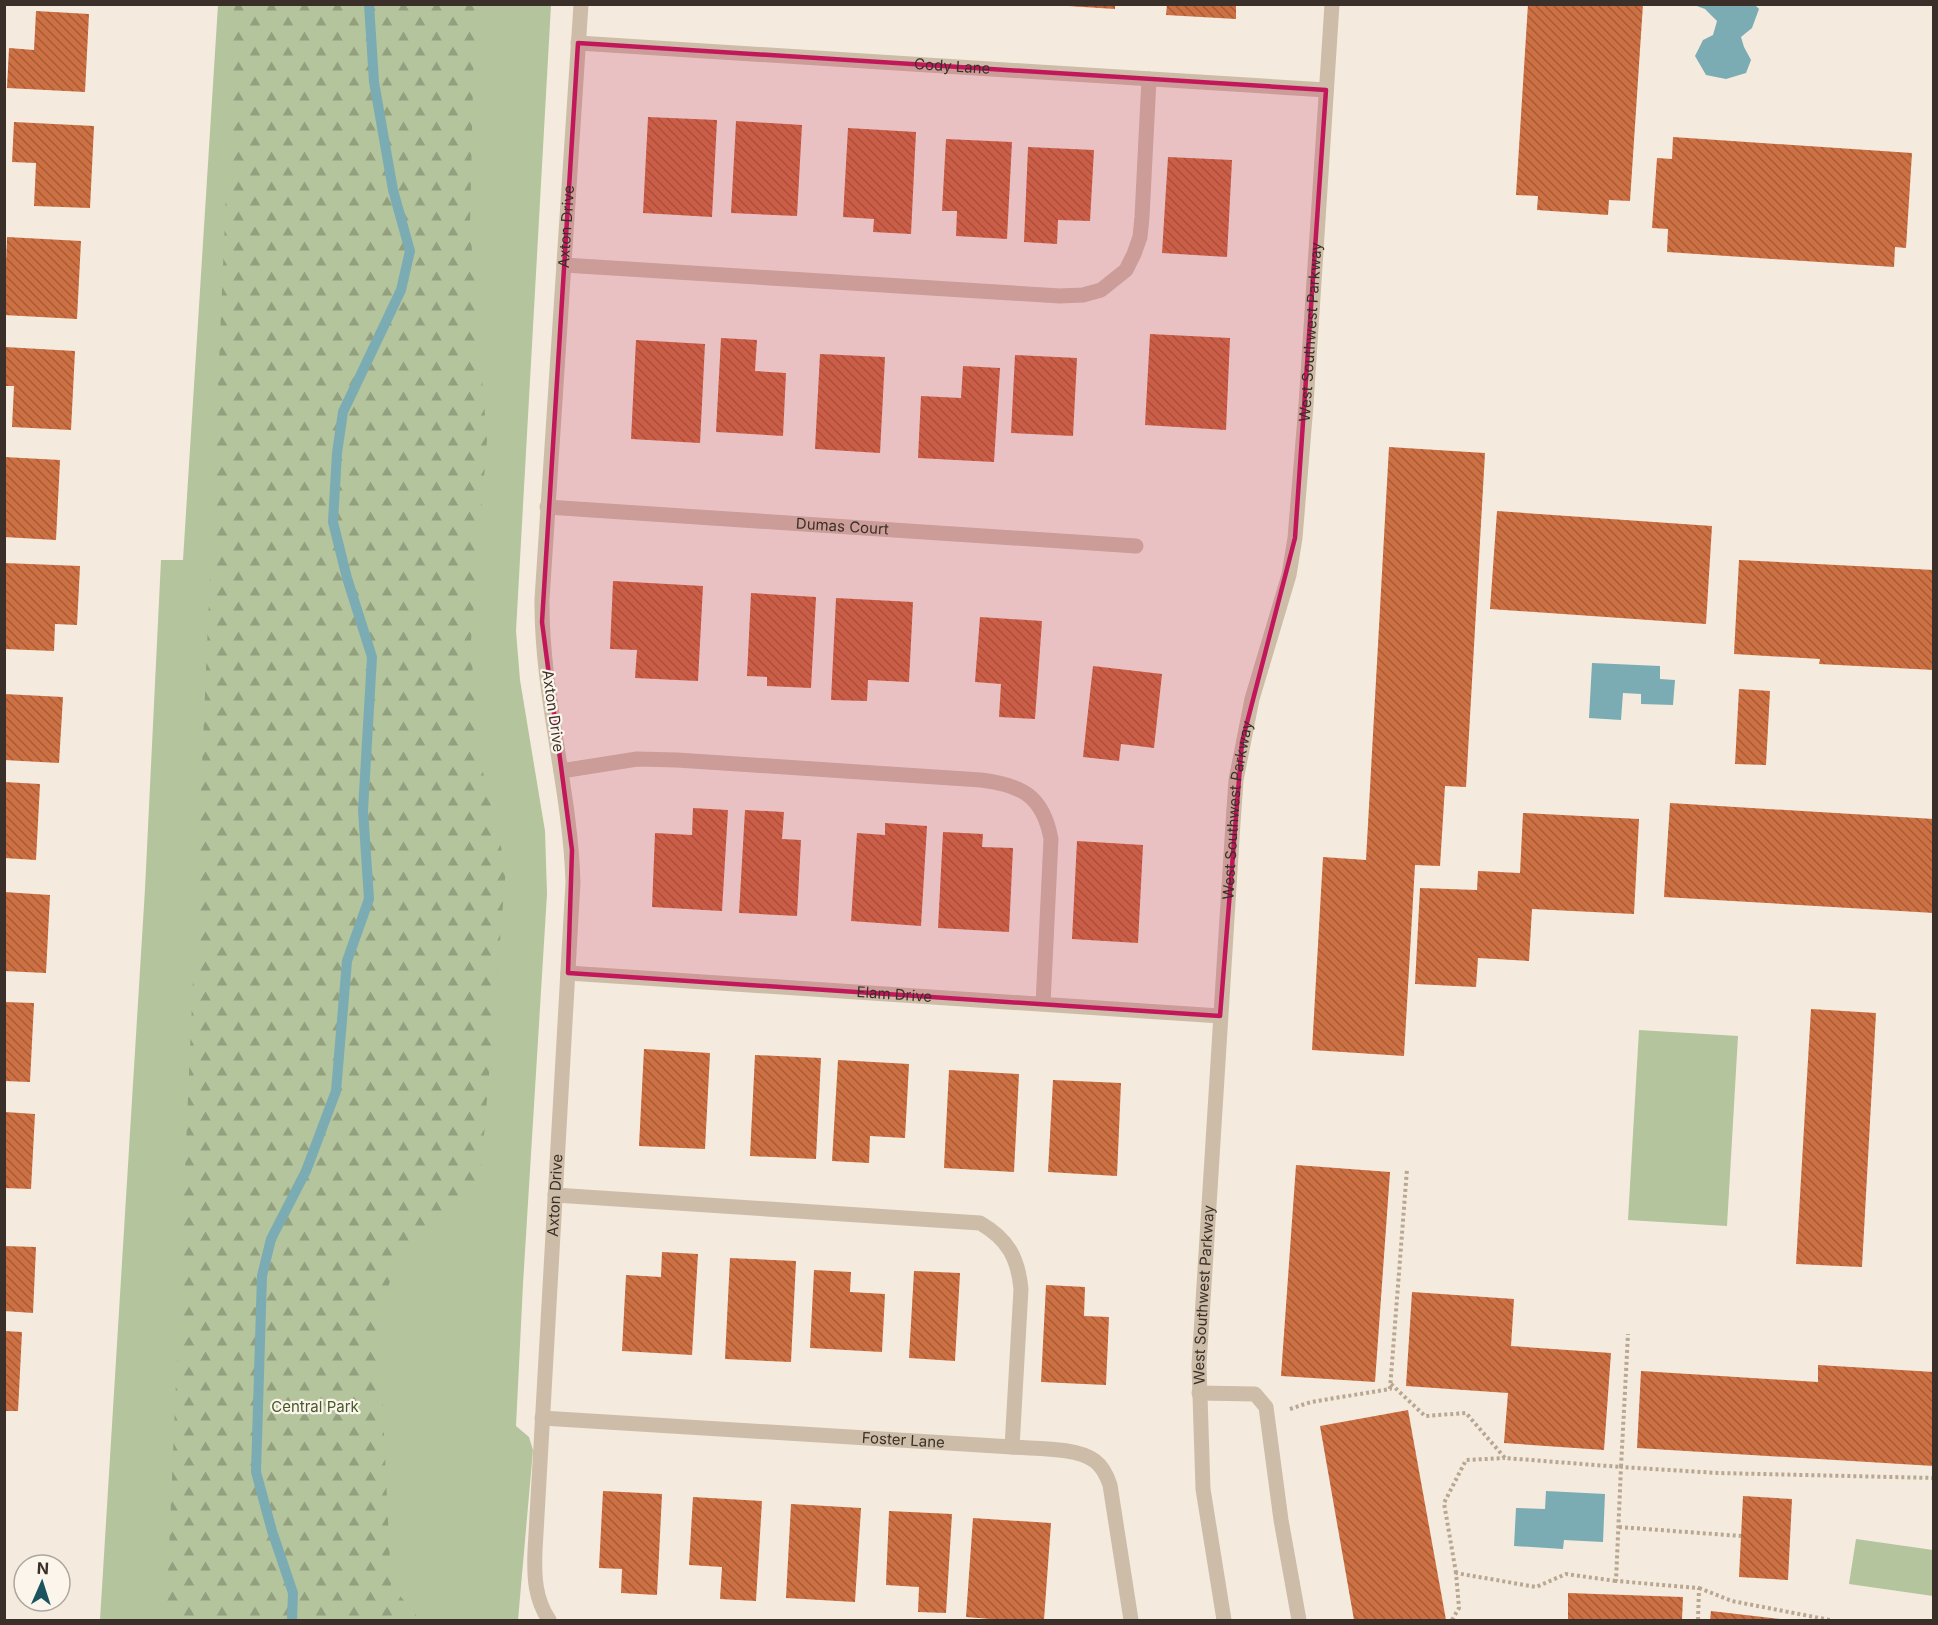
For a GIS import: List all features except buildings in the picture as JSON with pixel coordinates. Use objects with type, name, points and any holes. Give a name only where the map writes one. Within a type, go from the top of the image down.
[{"type":"street","name":"Axton Drive","points":[[549,1620],[540,1606],[534,1572],[573,882],[572,850],[542,622],[580,4]]},
{"type":"street","name":"West Southwest Parkway","points":[[1224,1620],[1203,1489],[1199,1393],[1200,1320],[1220,1016],[1239,761],[1252,699],[1289,575],[1296,528],[1332,4]]},
{"type":"street","name":"Cody Lane","points":[[578,43],[1326,90]]},
{"type":"street","points":[[564,265],[1060,296],[1083,295],[1101,290],[1126,270],[1140,237],[1149,79]]},
{"type":"street","name":"Dumas Court","points":[[548,507],[1136,546]]},
{"type":"street","points":[[561,771],[637,759],[677,760],[981,780],[1013,786],[1036,801],[1048,823],[1051,839],[1043,1004]]},
{"type":"street","name":"Elam Drive","points":[[568,973],[1220,1016]]},
{"type":"street","points":[[555,1195],[980,1223],[1003,1240],[1016,1261],[1020,1274],[1012,1447]]},
{"type":"street","points":[[1199,1393],[1255,1394],[1266,1407],[1281,1520],[1299,1620]]},
{"type":"street","name":"Foster Lane","points":[[542,1418],[1012,1447],[1071,1452],[1087,1456],[1097,1462],[1105,1472],[1110,1485],[1131,1620]]},
{"type":"path","points":[[1267,1415],[1311,1402],[1390,1389],[1407,1169]]},
{"type":"path","points":[[1616,1581],[1628,1334]]},
{"type":"path","points":[[1390,1384],[1425,1416],[1466,1413],[1505,1458]]},
{"type":"path","points":[[1452,1620],[1459,1608],[1456,1573],[1444,1503],[1466,1460],[1505,1458],[1718,1473],[1934,1478]]},
{"type":"path","points":[[1619,1527],[1741,1536]]},
{"type":"path","points":[[1456,1573],[1536,1587],[1566,1574],[1700,1588],[1732,1601],[1830,1620]]},
{"type":"path","points":[[1698,1620],[1700,1588]]},
{"type":"highlighted area","points":[[578,43],[1326,90],[1295,538],[1242,742],[1220,1016],[568,973],[572,850],[542,622]]},
{"type":"green space","name":"Central Park","points":[[218,5],[551,5],[516,631],[520,680],[545,831],[547,894],[516,1426],[529,1437],[533,1450],[518,1620],[100,1620],[145,889],[161,560],[183,560]]},
{"type":"green space","name":"Central Park","points":[[234,5],[481,5],[474,42],[470,226],[487,440],[471,641],[477,747],[506,868],[480,1184],[396,1255],[379,1327],[391,1585],[420,1620],[166,1620]]},
{"type":"green space","points":[[1639,1030],[1738,1036],[1727,1226],[1628,1220]]},
{"type":"green space","points":[[1856,1539],[1933,1550],[1933,1596],[1849,1584]]},
{"type":"water","points":[[1694,5],[1755,5],[1759,9],[1752,28],[1741,37],[1751,60],[1746,73],[1726,79],[1706,75],[1695,56],[1703,40],[1713,35],[1717,21],[1705,9]]},
{"type":"water","points":[[1592,663],[1660,666],[1660,679],[1675,680],[1673,705],[1641,704],[1641,694],[1623,693],[1621,720],[1589,718]]},
{"type":"water","points":[[1546,1491],[1605,1494],[1603,1542],[1564,1540],[1563,1549],[1514,1546],[1516,1508],[1545,1509]]},
{"type":"waterway","points":[[292,1620],[293,1593],[272,1531],[256,1472],[262,1276],[271,1239],[306,1171],[336,1091],[347,961],[369,899],[363,810],[372,657],[347,578],[333,522],[337,453],[343,412],[401,290],[410,251],[393,190],[374,82],[369,4]]}]
